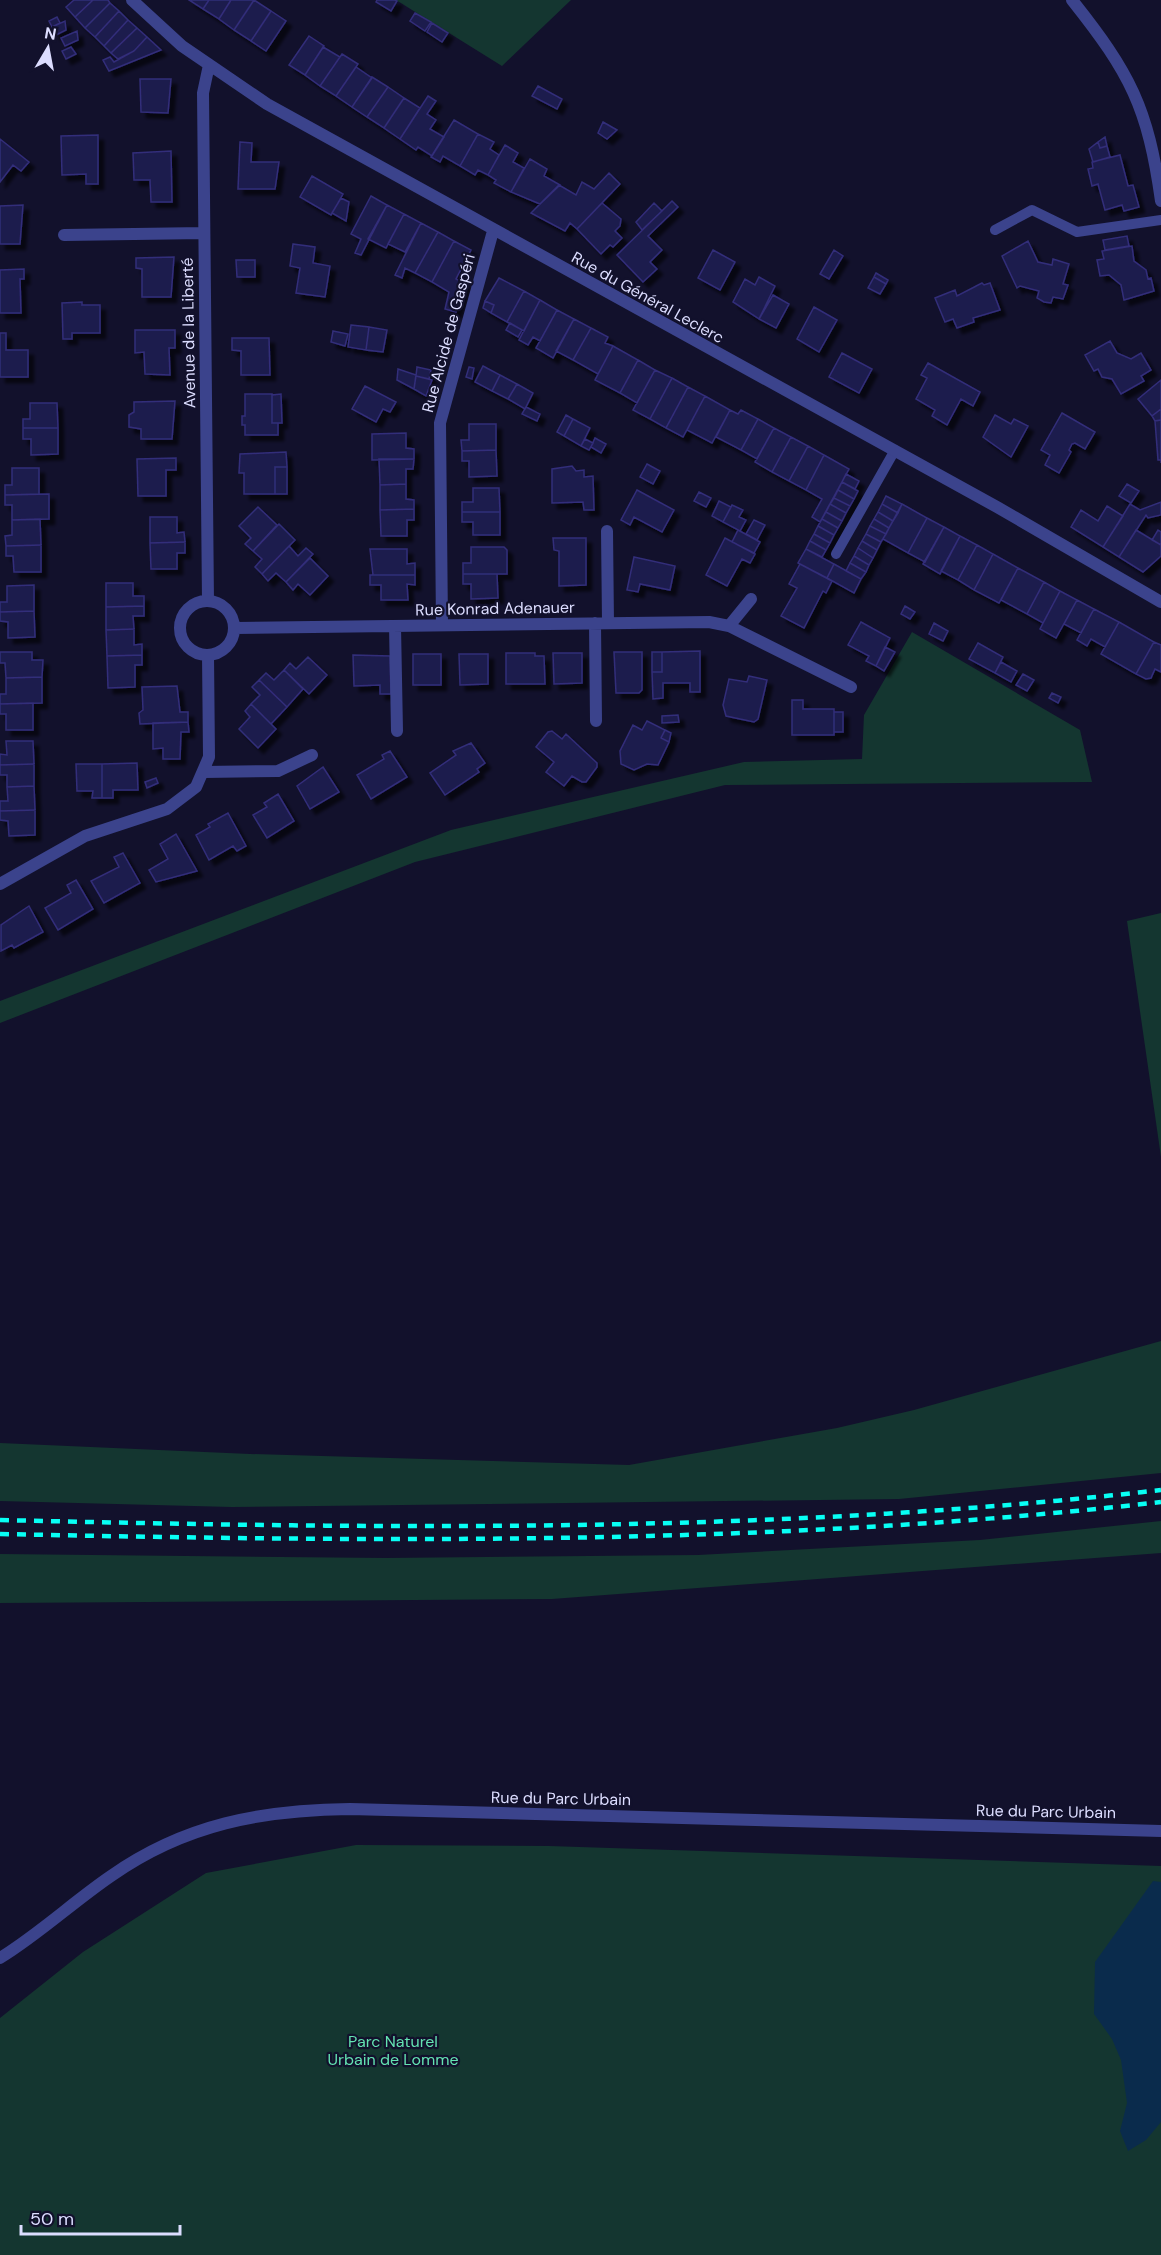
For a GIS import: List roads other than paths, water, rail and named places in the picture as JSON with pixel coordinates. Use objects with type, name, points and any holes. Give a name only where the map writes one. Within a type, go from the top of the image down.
[{"type":"street","name":"Rue du Général Leclerc","points":[[132,0],[182,46],[267,104],[493,231],[895,450],[1161,603]]},
{"type":"street","points":[[1072,0],[1112,51],[1133,88],[1148,125],[1161,201]]},
{"type":"street","name":"Avenue de la Liberté","points":[[208,601],[203,93],[209,65]]},
{"type":"street","name":"Rue Alcide de Gaspéri","points":[[442,626],[440,423],[493,231]]},
{"type":"street","points":[[64,235],[204,233]]},
{"type":"street","points":[[607,531],[608,623]]},
{"type":"street","points":[[729,626],[752,600]]},
{"type":"street","points":[[208,601],[227,609],[235,628],[230,644],[224,650],[208,655],[193,651],[183,640],[181,624],[187,610],[208,601]]},
{"type":"street","name":"Rue Konrad Adenauer","points":[[235,628],[709,622],[729,626],[851,687]]},
{"type":"street","name":"Rue Konrad Adenauer","points":[[595,623],[596,721]]},
{"type":"street","name":"Rue Konrad Adenauer","points":[[395,626],[397,731]]},
{"type":"street","points":[[0,884],[85,836],[173,805],[196,788],[204,772],[210,742],[208,655]]},
{"type":"street","points":[[204,772],[278,771],[312,754]]},
{"type":"street","name":"Rue du Parc Urbain","points":[[0,1958],[140,1856],[228,1821],[286,1811],[350,1809],[1161,1831]]},
{"type":"lane","points":[[995,230],[1032,210],[1077,232],[1161,219]]},
{"type":"lane","points":[[836,554],[895,450]]},
{"type":"water","points":[[1153,1881],[1161,1882],[1161,2122],[1146,2140],[1128,2151],[1120,2131],[1127,2103],[1121,2060],[1112,2039],[1094,2014],[1095,1962]]},
{"type":"railway","points":[[0,1520],[291,1525],[581,1525],[872,1515],[1161,1490]]},
{"type":"railway","points":[[0,1534],[291,1539],[581,1538],[727,1534],[872,1527],[1161,1502]]},
{"type":"park label","name":"Parc Naturel Urbain de Lomme","points":[[393,2050]]}]
